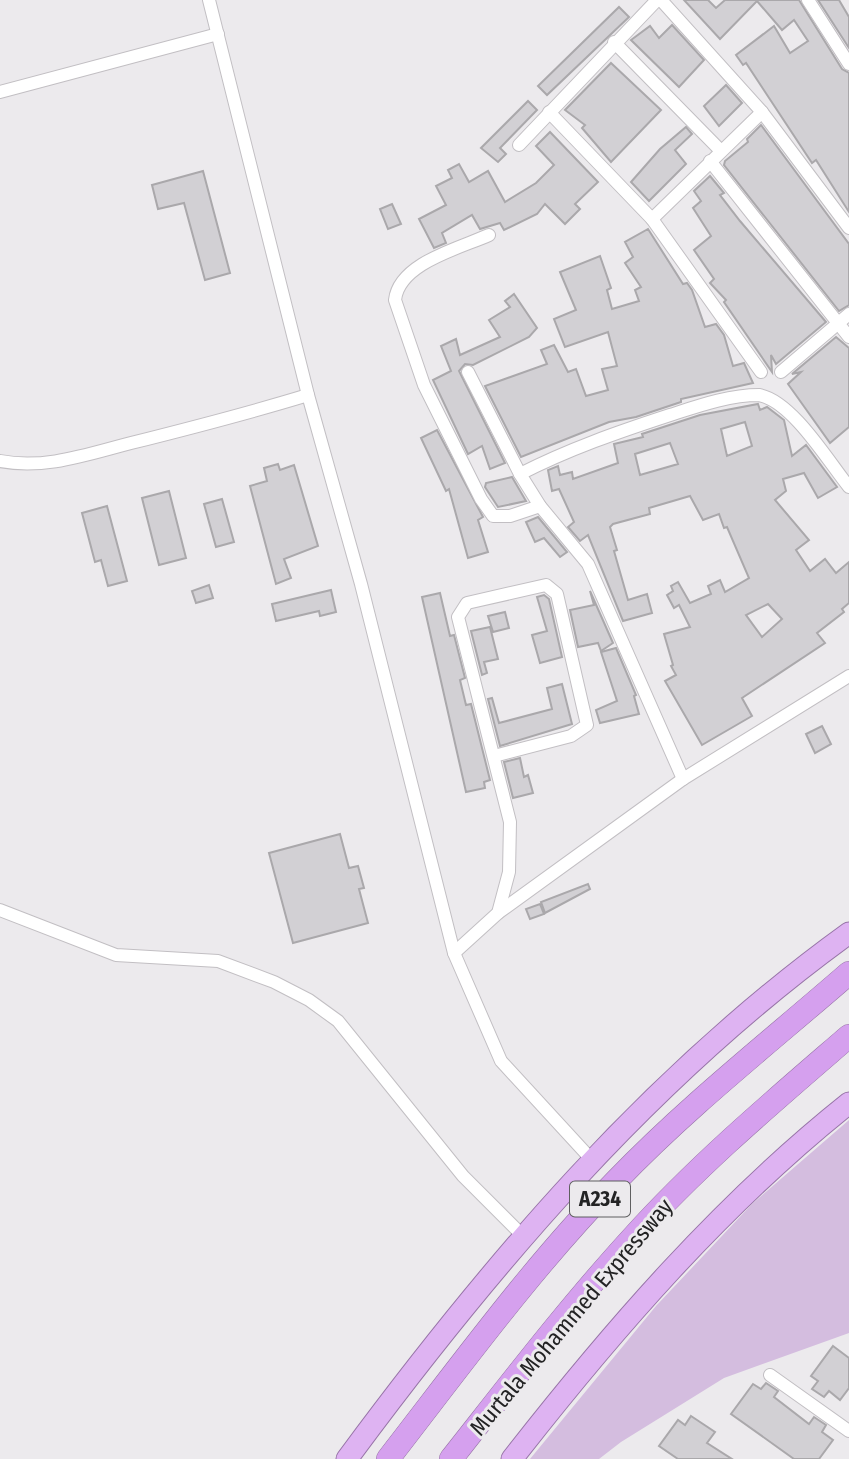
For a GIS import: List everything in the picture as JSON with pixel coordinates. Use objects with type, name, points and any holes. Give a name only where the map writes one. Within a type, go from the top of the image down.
[{"type":"highway","points":[[347,1459],[485,1281],[592,1160],[700,1056],[849,933]]},
{"type":"highway","name":"A234","points":[[388,1459],[512,1299],[616,1181],[721,1083],[849,973]]},
{"type":"highway","name":"Murtala Mohammed Expressway","points":[[452,1459],[544,1341],[634,1235],[731,1138],[849,1036]]},
{"type":"highway","name":"Murtala Mohammed Expressway","points":[[512,1459],[570,1384],[661,1281],[743,1196],[849,1103]]},
{"type":"street","points":[[209,0],[307,395],[361,584],[454,953],[501,1061],[592,1160]]},
{"type":"street","points":[[519,145],[614,42],[659,0],[762,112],[849,228]]},
{"type":"street","points":[[808,0],[849,64]]},
{"type":"street","points":[[0,92],[218,34]]},
{"type":"street","points":[[614,42],[721,151]]},
{"type":"street","points":[[549,112],[652,219],[761,372]]},
{"type":"street","points":[[652,219],[762,112]]},
{"type":"street","points":[[710,161],[849,337]]},
{"type":"street","points":[[489,235],[425,264],[405,278],[395,300],[424,385],[481,499],[493,516],[502,517],[540,506]]},
{"type":"street","points":[[780,372],[849,314]]},
{"type":"street","points":[[468,372],[520,474],[540,506],[588,564],[683,779]]},
{"type":"street","points":[[0,461],[23,466],[71,459],[231,418],[307,395]]},
{"type":"street","points":[[520,474],[562,453],[610,434],[693,408],[759,395],[769,397],[792,416],[849,487]]},
{"type":"street","points":[[494,757],[571,736],[586,725],[557,594],[550,587],[538,585],[467,603],[458,617],[510,822],[509,872],[498,913]]},
{"type":"street","points":[[454,953],[498,913],[683,779],[849,676]]},
{"type":"street","points":[[0,910],[116,954],[219,961],[274,982],[309,1000],[338,1021],[463,1176],[524,1237]]},
{"type":"street","points":[[770,1375],[849,1432]]},
{"type":"shaded area","points":[[849,1120],[849,1333],[724,1378],[621,1442],[599,1459],[530,1459],[656,1306],[752,1204]]},
{"type":"building","points":[[684,0],[708,0],[716,8],[725,0],[799,0],[842,69],[849,73],[849,212],[816,160],[812,163],[746,63],[743,65],[736,55],[774,26],[790,53],[808,41],[794,20],[782,30],[757,1],[720,39]]},
{"type":"building","points":[[818,0],[839,0],[849,17],[849,48]]},
{"type":"building","points":[[619,7],[629,17],[547,95],[538,86]]},
{"type":"building","points":[[672,25],[704,60],[679,87],[631,40],[650,26],[659,38]]},
{"type":"building","points":[[611,63],[661,110],[611,162],[582,128],[585,125],[565,110]]},
{"type":"building","points":[[726,85],[742,103],[719,126],[704,106]]},
{"type":"building","points":[[528,101],[537,110],[500,148],[506,154],[498,162],[481,148]]},
{"type":"building","points":[[761,125],[849,244],[849,305],[839,311],[724,165]]},
{"type":"building","points":[[686,127],[692,134],[675,150],[686,164],[649,201],[631,182],[660,149]]},
{"type":"building","points":[[550,132],[598,182],[575,204],[580,209],[565,224],[545,204],[537,214],[504,230],[500,223],[480,229],[472,215],[442,233],[446,243],[434,248],[419,219],[446,205],[436,186],[452,178],[448,170],[459,164],[469,182],[488,171],[505,202],[536,183],[554,165],[536,146]]},
{"type":"building","points":[[203,171],[230,273],[205,280],[184,203],[158,209],[152,185]]},
{"type":"building","points":[[710,176],[724,193],[720,195],[740,221],[826,322],[776,364],[771,355],[772,372],[724,302],[726,300],[710,283],[714,279],[694,250],[711,236],[693,208],[701,201],[694,191]]},
{"type":"building","points":[[392,204],[401,224],[388,229],[380,209]]},
{"type":"building","points":[[648,229],[683,284],[687,283],[692,290],[705,327],[716,324],[724,335],[733,366],[744,363],[753,383],[681,399],[681,402],[636,417],[609,422],[521,457],[485,386],[547,364],[541,350],[554,345],[568,372],[576,369],[586,396],[608,390],[602,369],[617,366],[608,332],[565,347],[554,319],[576,310],[560,272],[600,256],[611,288],[607,290],[612,309],[639,301],[635,290],[641,287],[625,263],[633,257],[625,242]]},
{"type":"building","points":[[514,294],[537,328],[529,337],[473,365],[465,364],[459,371],[505,463],[490,469],[482,446],[468,454],[433,380],[451,371],[441,346],[456,339],[460,355],[500,337],[489,320],[510,307],[505,301]]},
{"type":"building","points":[[836,337],[849,348],[849,427],[830,443],[788,384],[801,372],[792,374]]},
{"type":"building","points":[[758,404],[760,410],[767,407],[784,420],[792,456],[806,445],[837,487],[818,498],[804,473],[783,479],[786,491],[775,500],[809,540],[796,550],[810,571],[825,559],[836,573],[849,562],[849,603],[842,609],[844,612],[817,633],[825,643],[742,698],[752,716],[702,745],[665,681],[676,675],[671,666],[673,665],[664,634],[690,627],[679,605],[674,608],[667,595],[673,591],[671,586],[678,582],[690,603],[711,594],[708,586],[720,580],[725,592],[749,578],[727,527],[724,528],[719,514],[703,520],[690,496],[649,508],[650,514],[613,524],[610,527],[617,550],[614,551],[628,600],[647,594],[652,613],[623,621],[588,535],[580,541],[568,527],[574,522],[559,489],[552,491],[548,470],[558,466],[560,475],[572,472],[573,479],[618,463],[614,444],[643,437],[642,434],[700,415]],"holes":[[[745,422],[752,446],[727,456],[721,429]],[[670,443],[678,464],[640,475],[635,454]],[[768,604],[782,619],[762,637],[746,615]]]},
{"type":"building","points":[[437,430],[483,517],[478,520],[488,552],[468,558],[449,489],[446,491],[421,438]]},
{"type":"building","points":[[278,464],[280,470],[294,465],[318,546],[284,559],[291,578],[276,584],[250,486],[267,481],[264,468]]},
{"type":"building","points":[[512,477],[526,501],[498,507],[485,487],[486,483]]},
{"type":"building","points":[[169,491],[186,558],[159,565],[142,498]]},
{"type":"building","points":[[222,499],[234,542],[216,547],[204,504]]},
{"type":"building","points":[[107,506],[127,581],[108,586],[101,560],[95,562],[82,513]]},
{"type":"building","points":[[538,517],[567,552],[560,557],[544,538],[535,542],[526,522]]},
{"type":"building","points":[[209,585],[213,598],[196,603],[192,591]]},
{"type":"building","points":[[331,590],[336,612],[320,616],[319,611],[276,621],[272,604]]},
{"type":"building","points":[[590,591],[613,643],[601,651],[598,643],[578,647],[570,610],[594,605]]},
{"type":"building","points":[[440,593],[450,636],[454,635],[465,678],[460,680],[466,705],[471,704],[490,780],[484,782],[485,788],[466,792],[422,597]]},
{"type":"building","points":[[544,595],[549,599],[562,657],[540,663],[532,635],[547,631],[537,597]]},
{"type":"building","points":[[505,612],[509,628],[493,632],[488,616]]},
{"type":"building","points":[[490,627],[498,659],[484,662],[487,673],[482,675],[471,631]]},
{"type":"building","points":[[616,648],[636,695],[634,696],[639,714],[600,723],[596,710],[617,701],[601,652]]},
{"type":"building","points":[[562,684],[572,724],[500,746],[488,699],[492,698],[499,723],[552,709],[547,688]]},
{"type":"building","points":[[822,726],[831,744],[815,753],[806,734]]},
{"type":"building","points":[[520,758],[524,777],[528,775],[533,793],[513,798],[504,762]]},
{"type":"building","points":[[340,834],[349,868],[358,866],[364,888],[359,889],[368,923],[293,943],[269,853]]},
{"type":"building","points":[[588,884],[590,889],[545,913],[541,902]]},
{"type":"building","points":[[540,904],[544,914],[530,919],[526,909]]},
{"type":"building","points":[[833,1346],[849,1358],[849,1388],[840,1400],[829,1391],[824,1397],[812,1389],[818,1381],[811,1376]]},
{"type":"building","points":[[766,1383],[778,1391],[774,1397],[809,1424],[814,1417],[826,1425],[822,1432],[833,1440],[819,1459],[794,1459],[731,1414],[753,1384],[761,1389]]},
{"type":"building","points":[[691,1416],[715,1432],[707,1443],[732,1459],[678,1459],[659,1446],[678,1420],[685,1425]]}]
